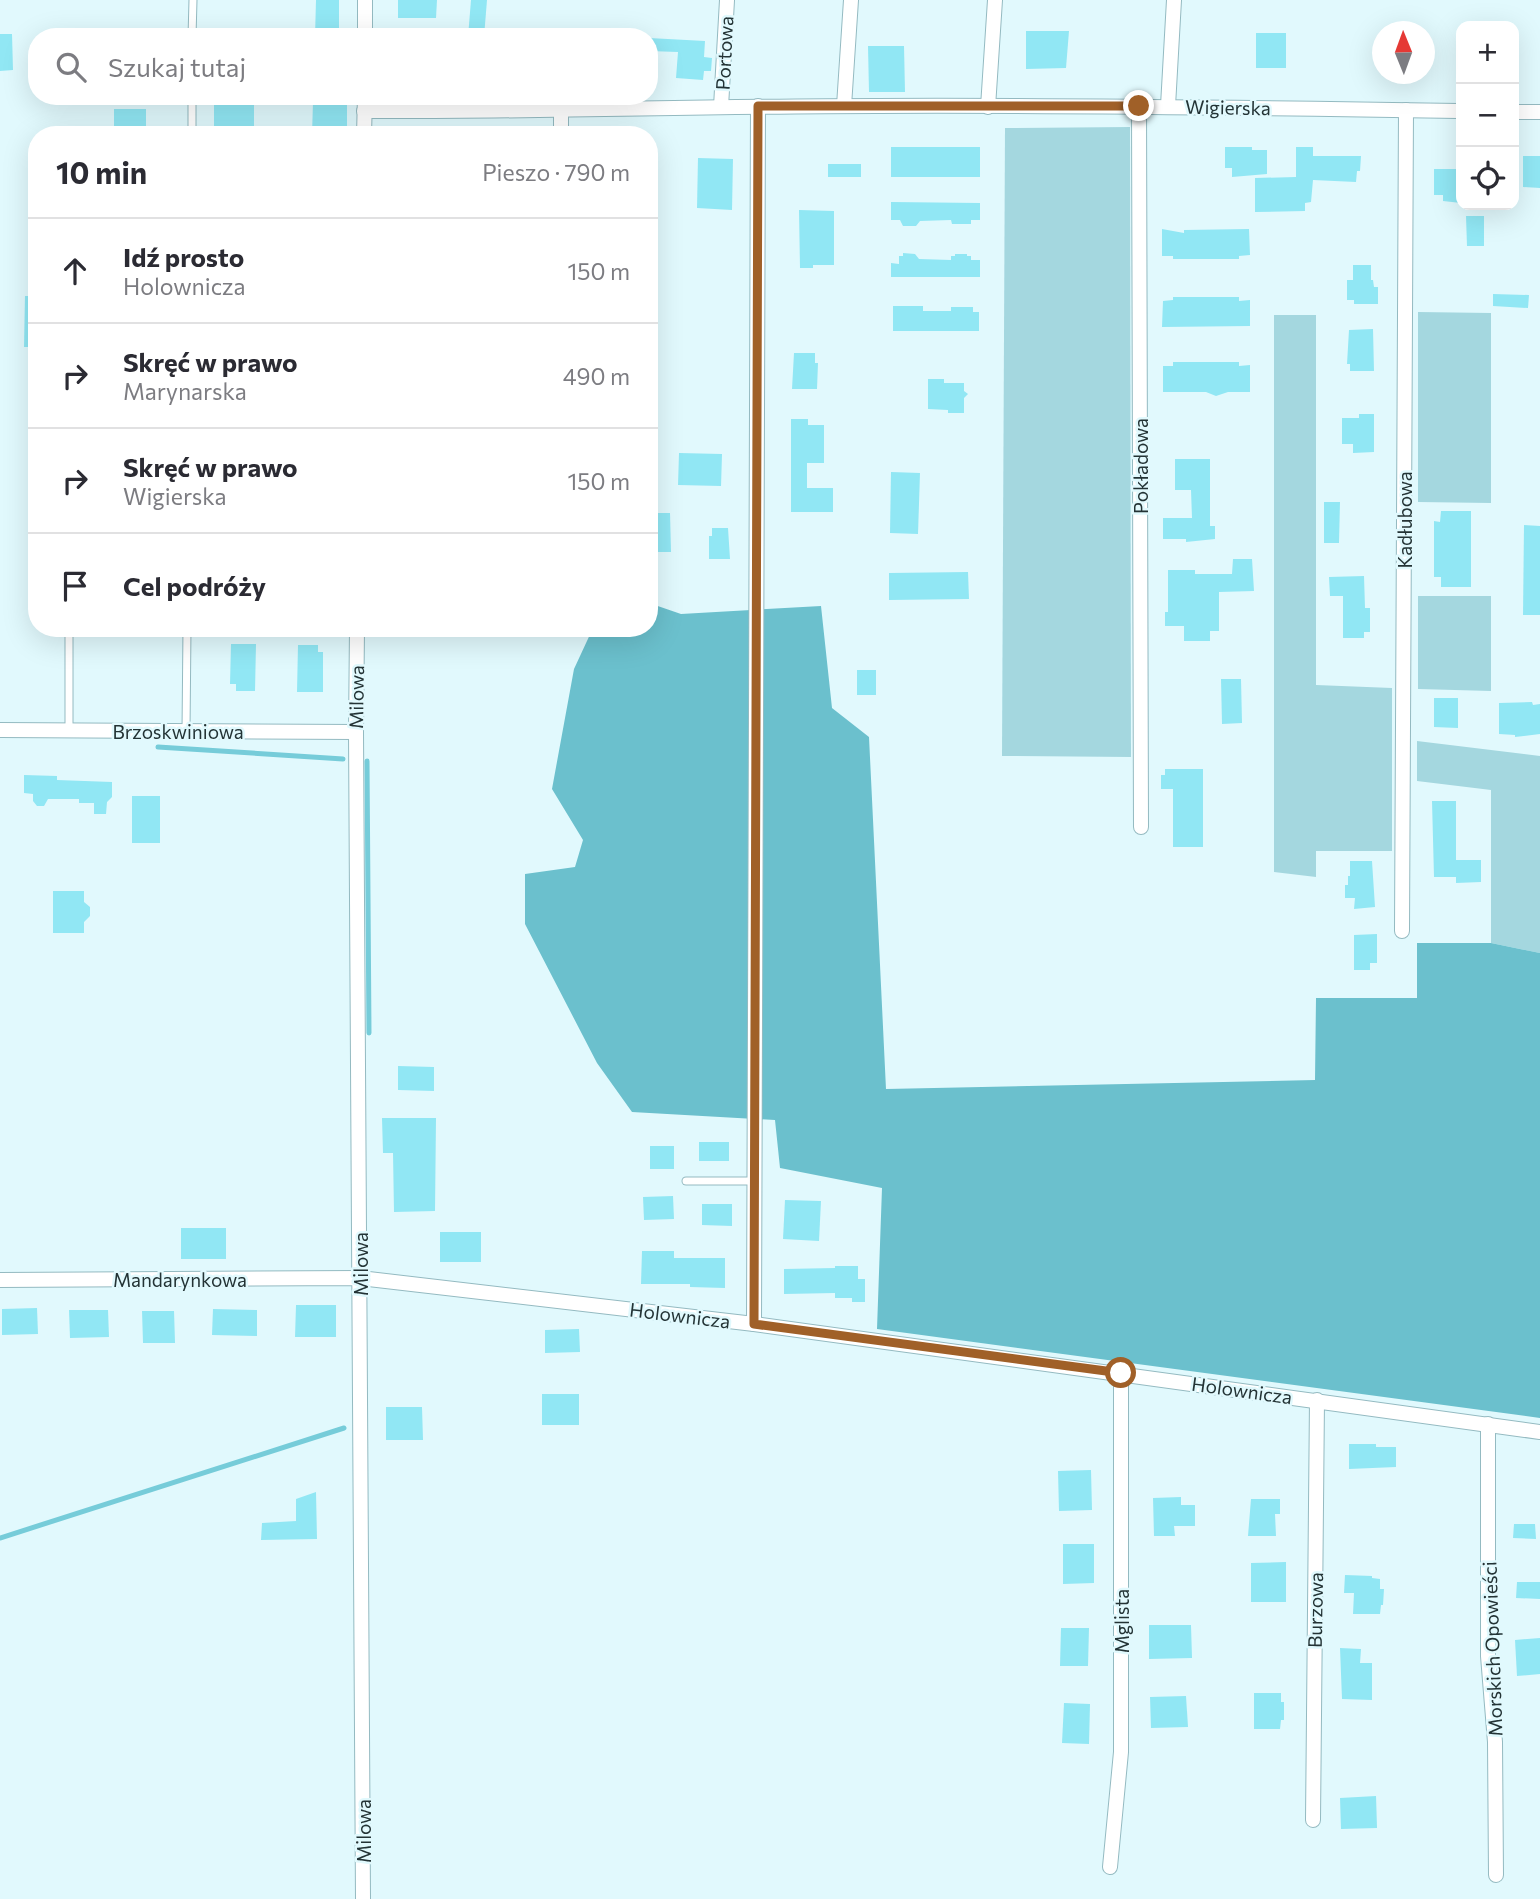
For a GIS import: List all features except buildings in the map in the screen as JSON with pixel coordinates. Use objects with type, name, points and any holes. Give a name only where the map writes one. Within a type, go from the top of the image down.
[{"type":"street","points":[[365,0],[365,28]]},
{"type":"street","name":"Portowa","points":[[721,107],[727,0]]},
{"type":"street","points":[[844,106],[852,0]]},
{"type":"street","points":[[988,107],[995,0]]},
{"type":"street","points":[[1168,106],[1174,0]]},
{"type":"street","points":[[364,105],[364,126]]},
{"type":"street","name":"Wigierska","points":[[392,105],[561,111],[758,106],[1168,106],[1456,111]]},
{"type":"street","points":[[754,1324],[758,106]]},
{"type":"street","name":"Pokładowa","points":[[1139,106],[1141,827]]},
{"type":"street","name":"Kadłubowa","points":[[1402,931],[1406,110]]},
{"type":"street","points":[[561,111],[561,126]]},
{"type":"street","points":[[1519,112],[1540,112]]},
{"type":"street","name":"Milowa","points":[[357,637],[363,1899]]},
{"type":"street","name":"Brzoskwiniowa","points":[[0,730],[356,732]]},
{"type":"street","name":"Mandarynkowa","points":[[0,1280],[360,1278]]},
{"type":"street","name":"Holownicza","points":[[360,1278],[754,1324],[1540,1432]]},
{"type":"street","name":"Mglista","points":[[1110,1867],[1121,1752],[1121,1373]]},
{"type":"street","name":"Burzowa","points":[[1313,1820],[1317,1400]]},
{"type":"street","name":"Morskich Opowieści","points":[[1488,1424],[1488,1656],[1495,1742],[1496,1875]]},
{"type":"lane","points":[[192,28],[193,0]]},
{"type":"lane","points":[[192,105],[192,126]]},
{"type":"lane","points":[[69,637],[69,730]]},
{"type":"lane","points":[[186,731],[187,637]]},
{"type":"lane","points":[[686,1181],[755,1181]]},
{"type":"shaded area","points":[[1130,127],[1131,757],[1002,756],[1005,128]]},
{"type":"shaded area","points":[[1418,312],[1491,313],[1491,503],[1418,502]]},
{"type":"shaded area","points":[[1274,315],[1316,315],[1316,685],[1392,688],[1392,851],[1316,851],[1316,877],[1274,872]]},
{"type":"shaded area","points":[[1418,596],[1491,596],[1491,691],[1418,689]]},
{"type":"shaded area","points":[[658,606],[681,614],[821,606],[832,708],[869,737],[886,1089],[1315,1080],[1316,998],[1417,998],[1417,943],[1491,943],[1540,953],[1540,1418],[877,1329],[882,1188],[780,1168],[775,1120],[632,1112],[597,1063],[525,924],[525,874],[575,867],[583,840],[552,789],[574,669],[589,637],[658,637]]},
{"type":"shaded area","points":[[1417,741],[1540,756],[1540,953],[1491,943],[1491,790],[1417,781]]},
{"type":"waterway","points":[[158,747],[343,759]]},
{"type":"waterway","points":[[367,761],[369,1033]]},
{"type":"waterway","points":[[0,1538],[344,1428]]},
{"type":"route","points":[[1121,1373],[754,1324],[758,106],[1139,106]]}]
